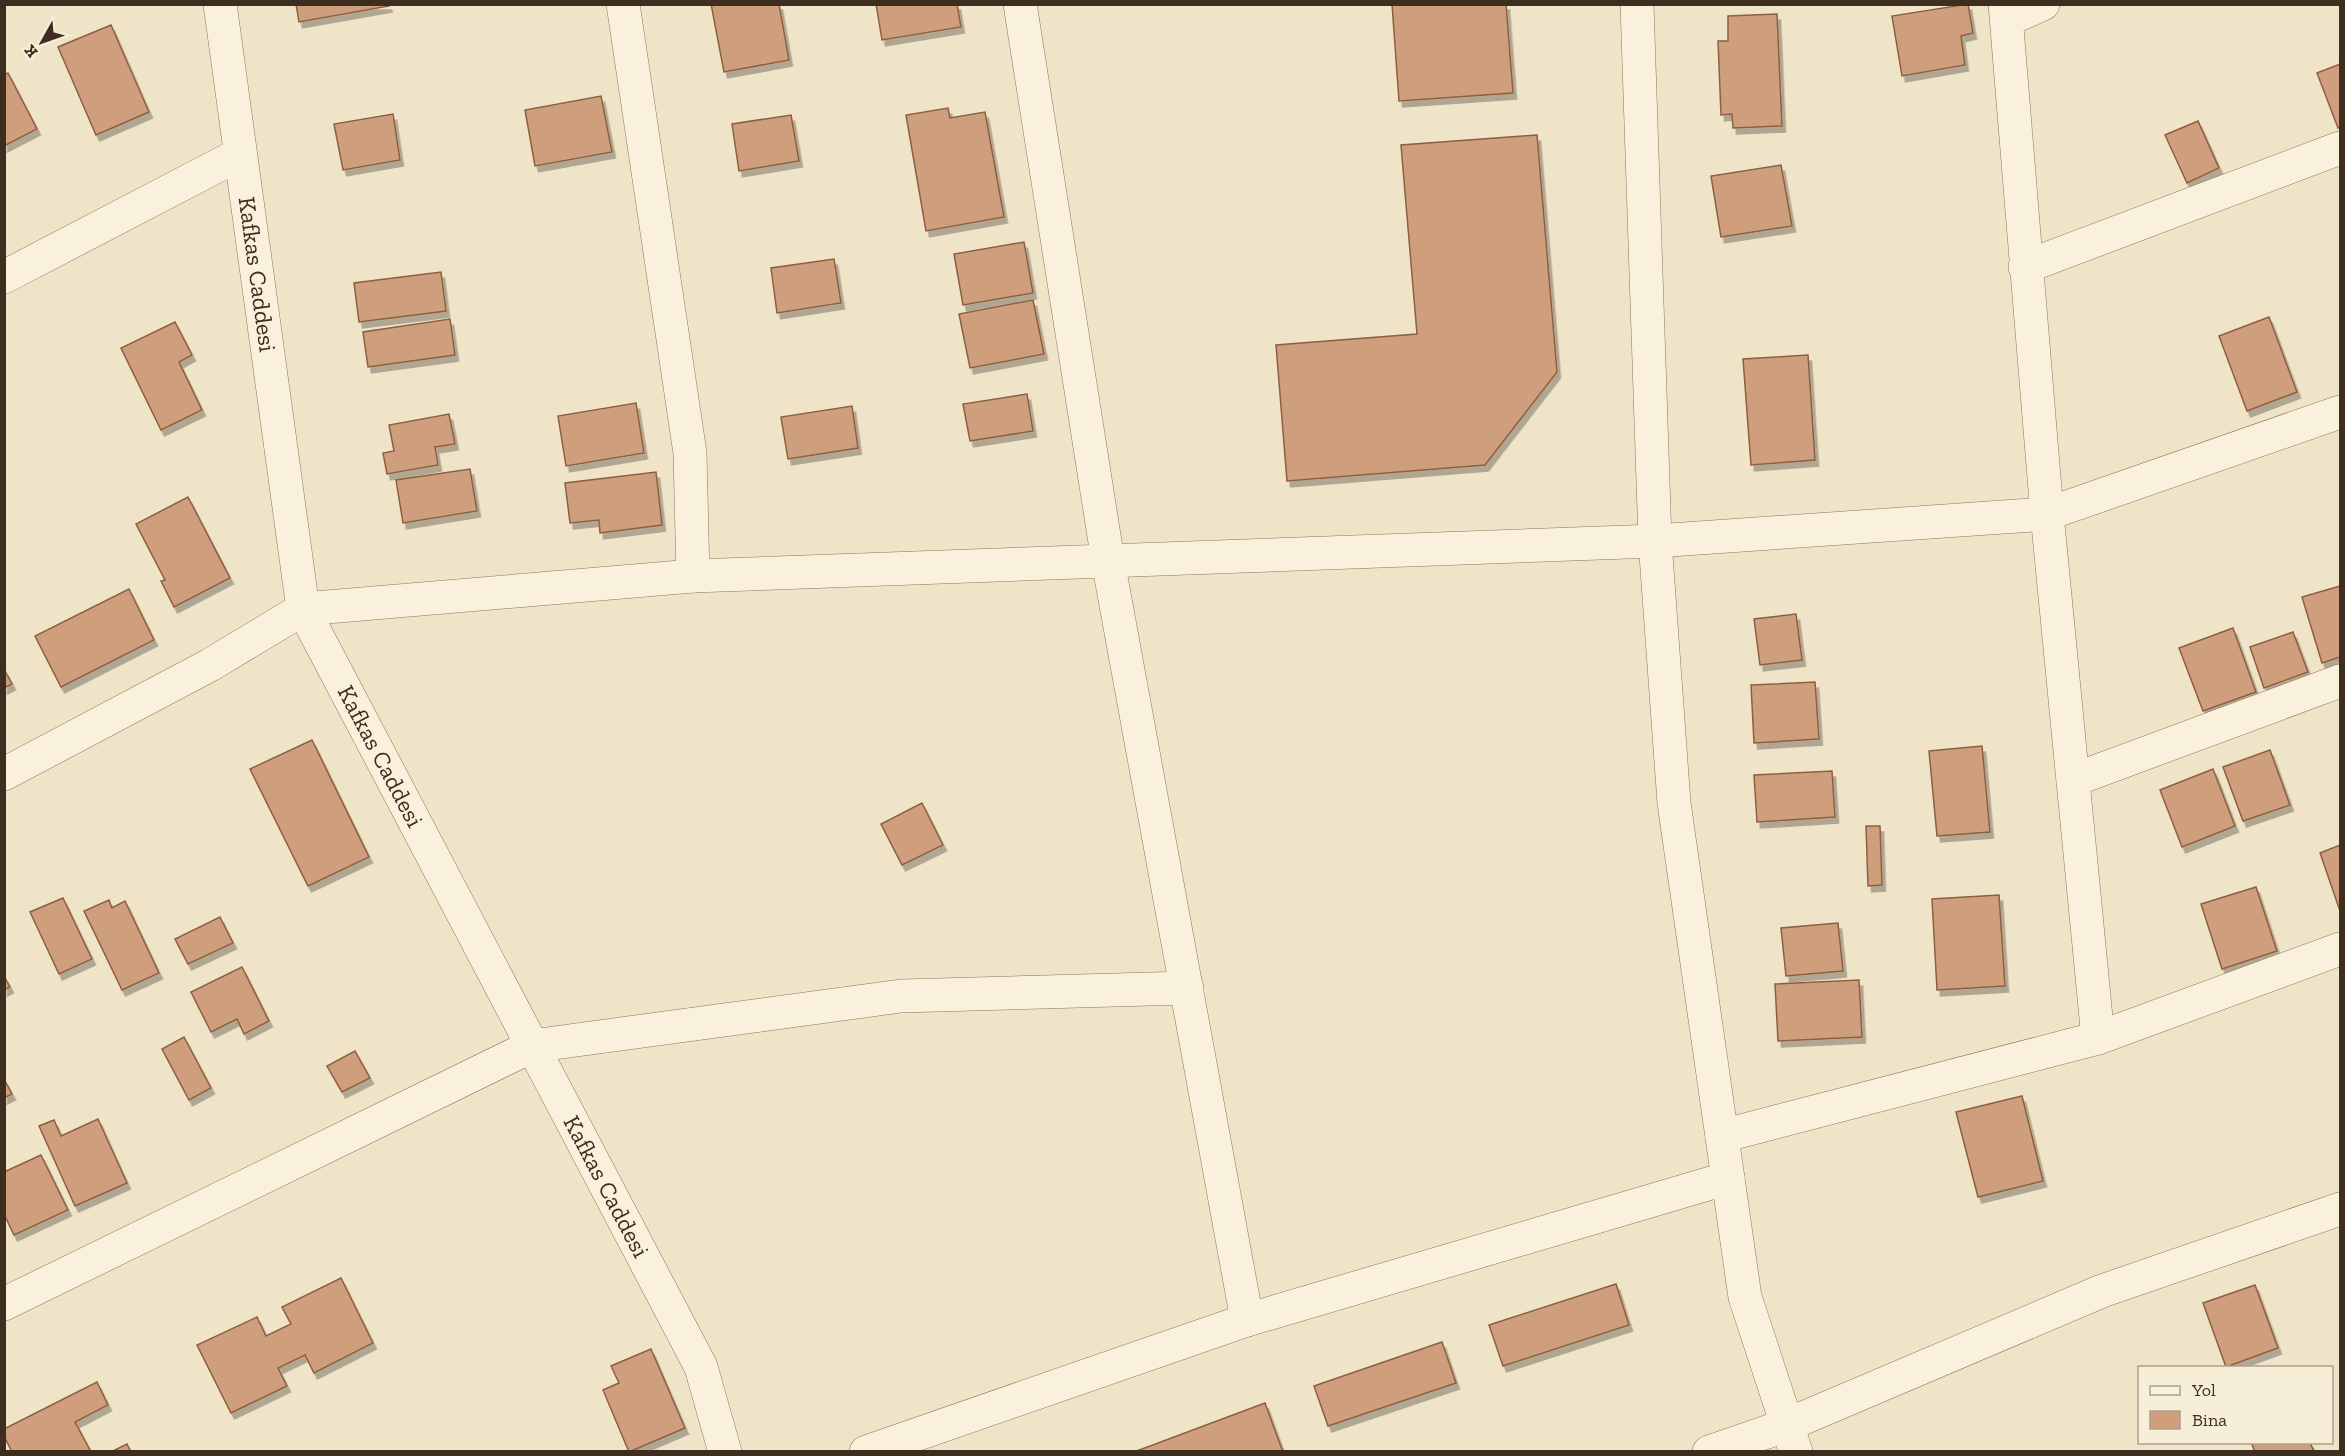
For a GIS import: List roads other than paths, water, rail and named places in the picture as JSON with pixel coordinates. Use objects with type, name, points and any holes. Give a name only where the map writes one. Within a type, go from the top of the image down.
[{"type":"street","name":"Kafkas Caddesi","points":[[219,4],[303,609],[701,1367],[724,1452]]},
{"type":"street","points":[[623,4],[690,453],[693,576]]},
{"type":"street","points":[[1020,4],[1108,561],[1247,1320]]},
{"type":"street","points":[[1636,4],[1655,541],[1674,803],[1744,1297],[1791,1438]]},
{"type":"street","points":[[2043,4],[2006,12],[2025,267],[2097,1038]]},
{"type":"street","points":[[2025,267],[2340,148]]},
{"type":"street","points":[[4,277],[240,154]]},
{"type":"street","points":[[4,774],[210,665],[303,609],[693,576],[1655,541],[2047,514],[2340,412]]},
{"type":"street","points":[[2073,780],[2340,681]]},
{"type":"street","points":[[1722,1136],[2097,1038],[2340,949]]},
{"type":"street","points":[[4,1304],[532,1046],[901,996],[1187,988]]},
{"type":"street","points":[[866,1452],[1247,1320],[1728,1178]]},
{"type":"street","points":[[1709,1452],[1791,1438],[2102,1291],[2340,1209]]}]
